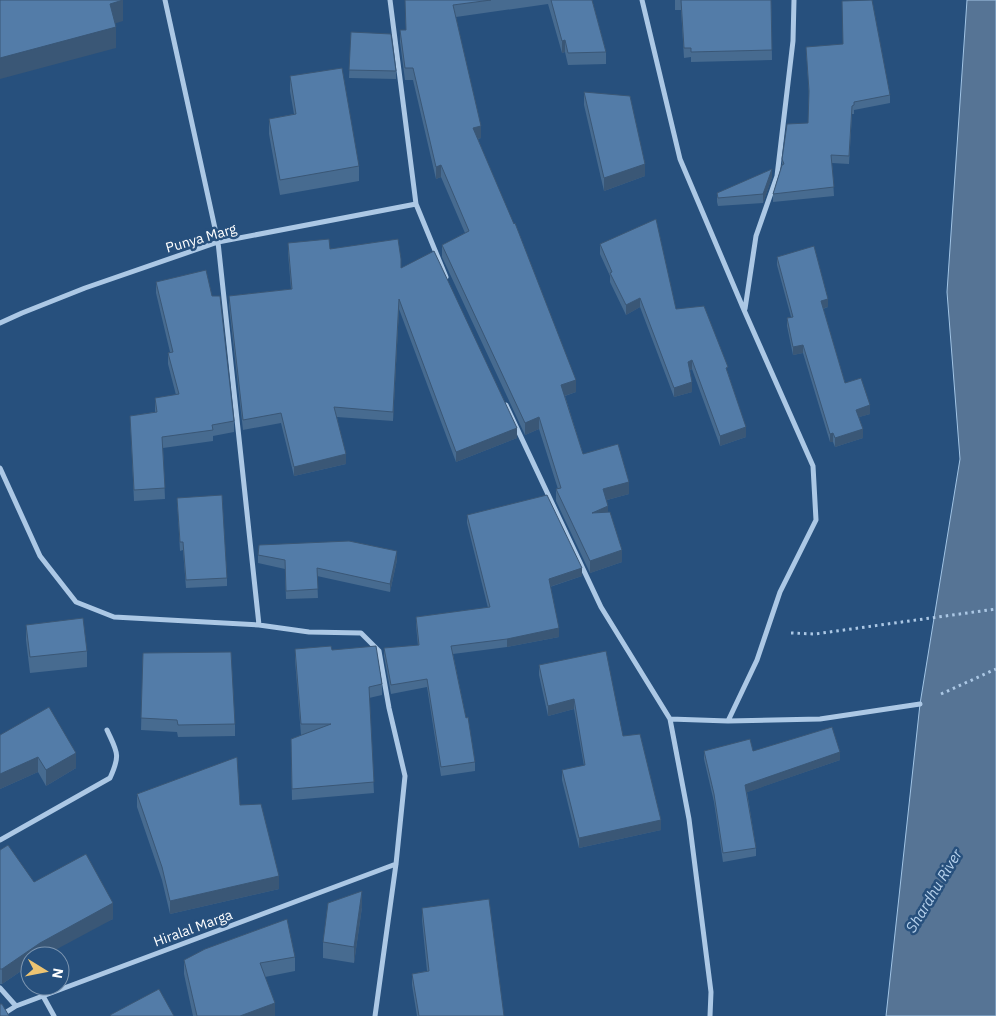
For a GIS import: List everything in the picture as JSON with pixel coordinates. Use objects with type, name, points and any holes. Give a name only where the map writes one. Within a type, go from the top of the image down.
[{"type":"street","points":[[165,0],[218,242],[259,625]]},
{"type":"street","points":[[390,0],[416,204],[450,286]]},
{"type":"street","points":[[642,0],[680,159],[813,466],[816,520],[780,592],[757,660],[728,722]]},
{"type":"street","points":[[744,310],[756,236],[777,176],[793,41],[794,0]]},
{"type":"street","name":"Punya Marg","points":[[0,323],[85,288],[218,242],[416,204]]},
{"type":"street","points":[[504,400],[601,607],[670,719],[689,819],[711,992],[710,1016]]},
{"type":"street","points":[[0,468],[40,556],[76,602],[114,617],[259,625],[309,632],[361,633],[379,650],[389,708],[405,776],[396,864],[375,1016]]},
{"type":"street","points":[[670,719],[728,722],[820,719],[920,704]]},
{"type":"street","points":[[0,840],[110,778],[117,764],[118,752],[107,730]]},
{"type":"street","name":"Hiralal Marga","points":[[70,986],[396,864]]},
{"type":"street","points":[[0,988],[16,1006]]},
{"type":"street","points":[[43,996],[54,1016]]},
{"type":"street","name":"Hiralal Marga","points":[[0,1016],[16,1006],[43,996]]},
{"type":"path","points":[[815,634],[996,609]]},
{"type":"path","points":[[920,704],[996,669]]},
{"type":"water","name":"Shardhu River","points":[[967,0],[996,0],[996,1016],[886,1016],[920,704],[960,459],[947,292]]},
{"type":"building","points":[[0,0],[123,0],[110,4],[116,27],[0,58]]},
{"type":"building","points":[[405,0],[491,0],[453,5],[481,126],[473,128],[515,223],[576,380],[561,385],[583,454],[618,444],[629,482],[603,489],[608,506],[592,513],[610,512],[622,550],[590,561],[556,489],[561,488],[539,417],[525,423],[442,245],[469,231],[441,165],[436,167],[413,68],[405,68],[400,30],[406,30]]},
{"type":"building","points":[[551,0],[592,0],[606,52],[568,53],[565,40],[562,41]]},
{"type":"building","points":[[681,0],[771,0],[772,50],[691,52],[691,48],[684,48]]},
{"type":"building","points":[[872,0],[890,95],[854,102],[852,106],[849,156],[831,155],[834,187],[773,194],[782,165],[784,164],[782,159],[787,124],[808,123],[809,91],[806,47],[843,44],[842,1]]},
{"type":"building","points":[[351,32],[391,34],[396,71],[349,70]]},
{"type":"building","points":[[342,68],[359,166],[280,180],[269,119],[296,114],[290,76]]},
{"type":"building","points":[[584,92],[630,96],[645,164],[604,178]]},
{"type":"building","points":[[772,169],[763,194],[718,198],[717,193]]},
{"type":"building","points":[[656,219],[676,309],[704,306],[728,367],[726,368],[746,427],[720,436],[692,360],[688,362],[692,382],[674,388],[640,298],[626,305],[610,273],[612,272],[600,244]]},
{"type":"building","points":[[329,239],[330,249],[398,239],[401,268],[434,251],[517,428],[456,452],[399,299],[393,412],[334,407],[346,454],[294,467],[281,413],[243,420],[229,296],[292,289],[288,243]]},
{"type":"building","points":[[814,246],[828,299],[821,301],[845,383],[861,378],[870,405],[856,410],[863,429],[835,438],[833,433],[830,434],[803,345],[793,347],[787,318],[793,317],[777,257]]},
{"type":"building","points":[[206,270],[212,296],[220,296],[234,421],[212,425],[213,430],[162,437],[165,488],[134,490],[130,416],[157,412],[155,398],[179,394],[168,353],[173,352],[156,282]]},
{"type":"building","points":[[222,495],[227,578],[186,580],[183,542],[180,542],[177,498]]},
{"type":"building","points":[[547,495],[582,568],[549,579],[559,628],[507,639],[451,646],[466,718],[468,717],[475,762],[441,767],[427,679],[391,685],[384,648],[419,645],[416,617],[490,607],[467,515]]},
{"type":"building","points":[[349,541],[397,551],[390,584],[317,568],[318,589],[286,591],[285,560],[258,555],[259,545]]},
{"type":"building","points":[[83,618],[87,651],[30,657],[26,625]]},
{"type":"building","points":[[331,646],[332,650],[376,646],[382,684],[369,687],[374,782],[292,789],[291,739],[331,724],[301,724],[295,649]]},
{"type":"building","points":[[606,651],[623,736],[640,734],[661,820],[579,838],[562,770],[585,765],[574,699],[548,706],[539,665]]},
{"type":"building","points":[[231,652],[235,724],[178,725],[177,720],[141,718],[143,653]]},
{"type":"building","points":[[49,707],[76,753],[46,770],[38,757],[0,774],[0,735]]},
{"type":"building","points":[[832,727],[840,752],[745,785],[756,848],[723,853],[714,794],[704,751],[750,739],[753,751]]},
{"type":"building","points":[[237,757],[240,805],[261,804],[279,876],[170,901],[162,867],[137,794]]},
{"type":"building","points":[[8,845],[34,882],[86,854],[113,903],[36,946],[20,946],[20,957],[0,969],[0,850]]},
{"type":"building","points":[[362,891],[354,947],[323,942],[328,903]]},
{"type":"building","points":[[489,899],[504,1016],[419,1016],[412,974],[429,971],[422,908]]},
{"type":"building","points":[[287,919],[295,957],[260,963],[275,1003],[240,1016],[197,1016],[184,960],[205,949]]},
{"type":"building","points":[[159,989],[174,1016],[110,1015]]},
{"type":"building","points":[[0,1004],[2,1004],[9,1016],[0,1016]]}]
